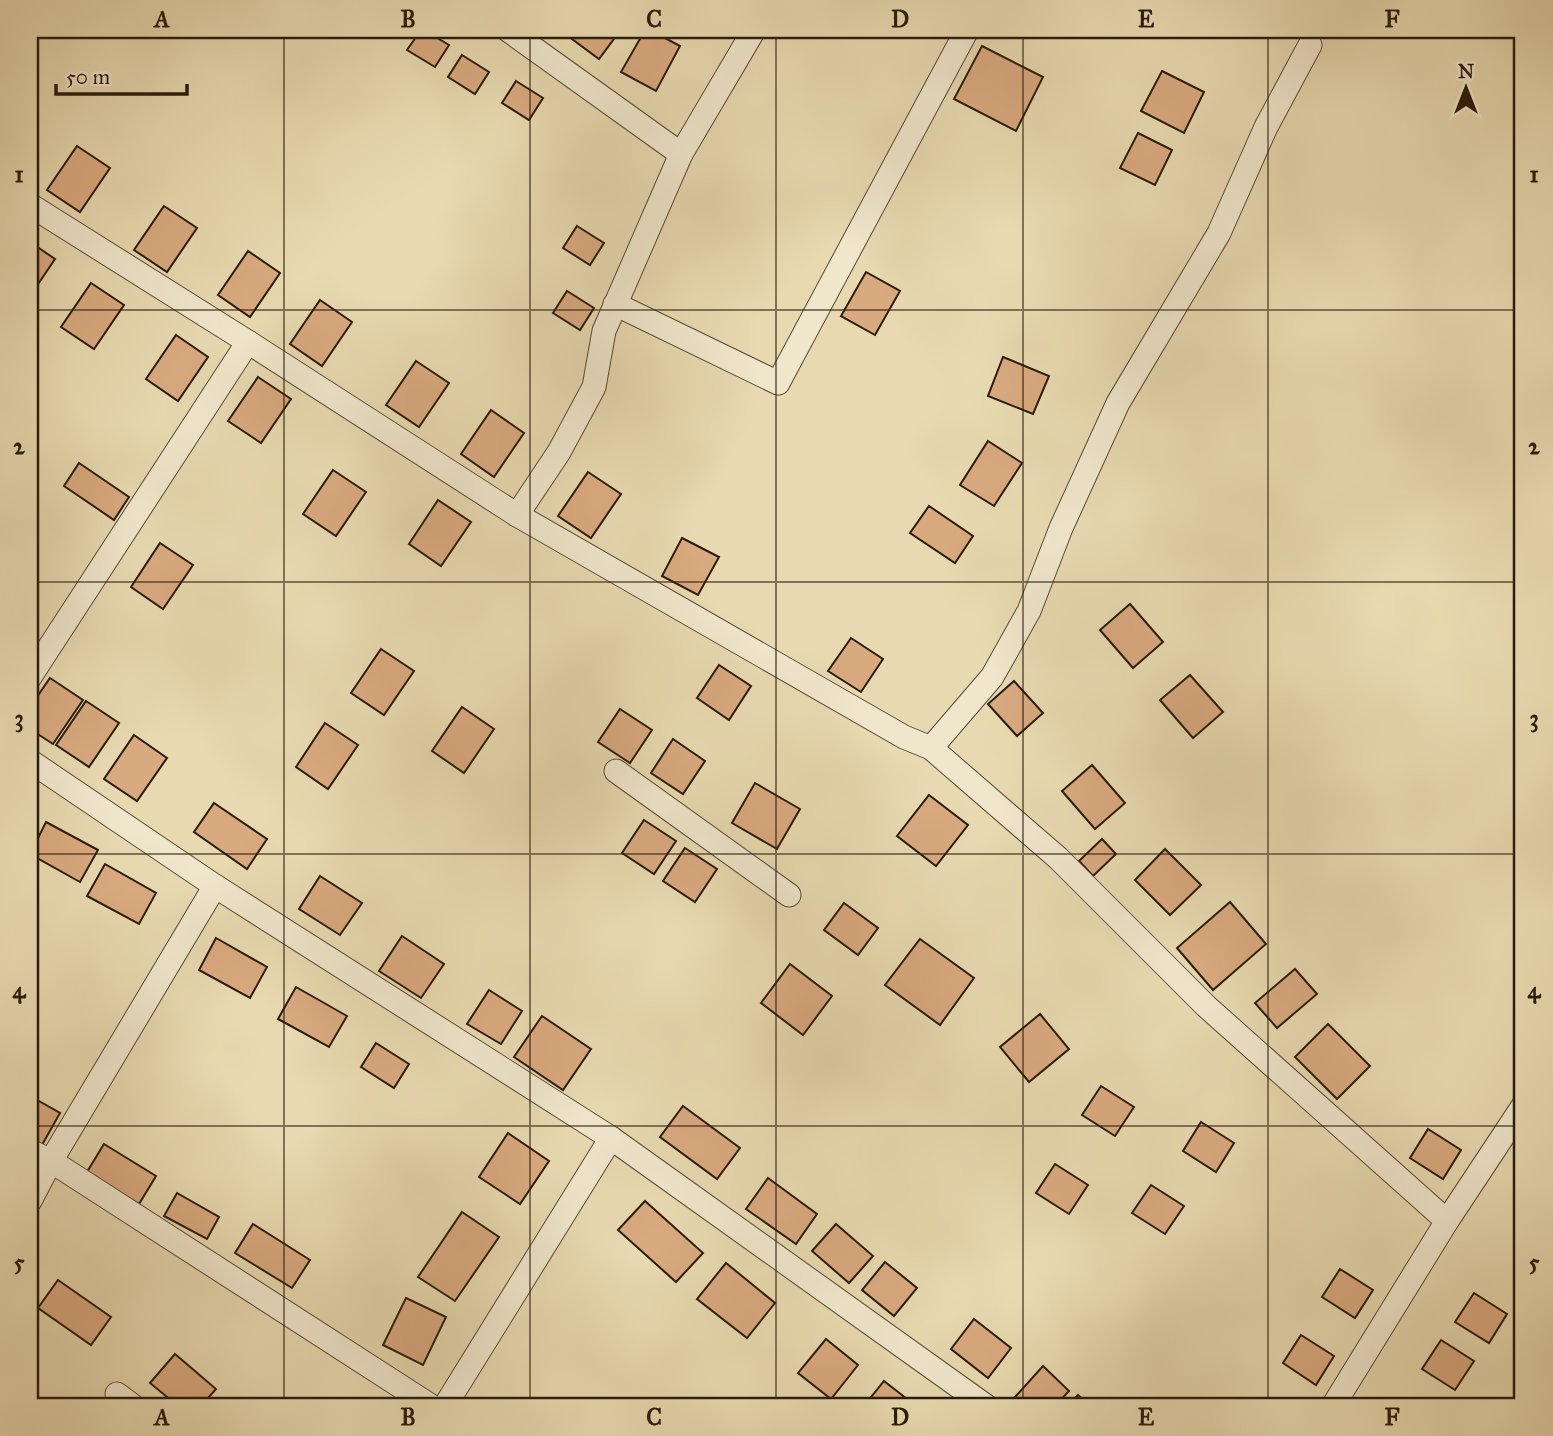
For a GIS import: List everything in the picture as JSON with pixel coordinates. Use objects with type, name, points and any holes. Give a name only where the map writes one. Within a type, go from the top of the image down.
[{"type":"street","points":[[508,30],[681,154]]},
{"type":"street","points":[[517,515],[559,452],[594,387],[604,331],[681,154],[754,30]]},
{"type":"street","points":[[615,304],[778,383],[967,30]]},
{"type":"street","points":[[931,748],[992,677],[1029,611],[1061,528],[1118,402],[1219,233],[1266,127],[1310,45]]},
{"type":"street","points":[[30,205],[517,515],[904,737],[931,748],[1058,858],[1206,1006],[1447,1221]]},
{"type":"street","points":[[30,677],[248,342]]},
{"type":"street","points":[[30,761],[215,886],[611,1138],[986,1406]]},
{"type":"street","points":[[616,772],[789,895]]},
{"type":"street","points":[[30,1201],[51,1161],[215,886]]},
{"type":"street","points":[[1334,1406],[1447,1221],[1523,1106]]},
{"type":"street","points":[[445,1406],[611,1138]]},
{"type":"street","points":[[30,1151],[51,1161],[431,1406]]},
{"type":"building","points":[[421,30],[449,45],[435,67],[407,50]]},
{"type":"building","points":[[579,30],[619,32],[599,59],[572,39]]},
{"type":"building","points":[[645,30],[680,46],[656,91],[621,72]]},
{"type":"building","points":[[982,46],[1043,77],[1016,131],[954,99]]},
{"type":"building","points":[[462,55],[489,72],[475,94],[448,77]]},
{"type":"building","points":[[1162,71],[1204,92],[1184,133],[1141,111]]},
{"type":"building","points":[[516,81],[543,98],[529,120],[502,103]]},
{"type":"building","points":[[1138,133],[1172,150],[1155,185],[1120,168]]},
{"type":"building","points":[[77,146],[110,168],[80,212],[47,190]]},
{"type":"building","points":[[164,206],[197,228],[167,272],[134,250]]},
{"type":"building","points":[[577,226],[604,243],[590,265],[563,248]]},
{"type":"building","points":[[30,242],[55,259],[30,296]]},
{"type":"building","points":[[248,251],[280,273],[250,317],[218,295]]},
{"type":"building","points":[[866,272],[900,291],[875,335],[841,316]]},
{"type":"building","points":[[91,283],[124,305],[94,349],[61,327]]},
{"type":"building","points":[[567,291],[594,308],[580,330],[553,313]]},
{"type":"building","points":[[320,300],[352,322],[322,366],[290,344]]},
{"type":"building","points":[[176,335],[208,357],[178,401],[146,379]]},
{"type":"building","points":[[1003,357],[1049,376],[1033,414],[988,396]]},
{"type":"building","points":[[416,361],[449,383],[419,427],[386,405]]},
{"type":"building","points":[[258,377],[291,399],[261,443],[228,421]]},
{"type":"building","points":[[491,410],[524,433],[494,477],[461,454]]},
{"type":"building","points":[[988,441],[1022,463],[994,506],[960,485]]},
{"type":"building","points":[[79,463],[129,497],[114,520],[64,486]]},
{"type":"building","points":[[333,470],[366,492],[336,536],[303,514]]},
{"type":"building","points":[[588,472],[621,494],[591,538],[558,516]]},
{"type":"building","points":[[438,500],[471,522],[441,566],[409,544]]},
{"type":"building","points":[[929,506],[973,536],[955,563],[910,533]]},
{"type":"building","points":[[682,538],[719,557],[698,595],[662,576]]},
{"type":"building","points":[[160,543],[193,565],[163,609],[131,587]]},
{"type":"building","points":[[1130,604],[1163,642],[1133,668],[1100,630]]},
{"type":"building","points":[[851,638],[883,659],[861,692],[828,671]]},
{"type":"building","points":[[381,649],[414,671],[384,715],[351,693]]},
{"type":"building","points":[[719,665],[751,686],[729,720],[697,698]]},
{"type":"building","points":[[1190,675],[1223,712],[1193,738],[1160,700]]},
{"type":"building","points":[[50,678],[83,700],[53,744],[30,729],[30,707]]},
{"type":"building","points":[[1014,681],[1043,713],[1017,736],[988,704]]},
{"type":"building","points":[[86,701],[119,723],[89,767],[56,745]]},
{"type":"building","points":[[462,707],[494,729],[464,773],[432,751]]},
{"type":"building","points":[[620,709],[652,730],[630,763],[598,742]]},
{"type":"building","points":[[325,723],[358,745],[328,789],[296,767]]},
{"type":"building","points":[[134,735],[167,758],[137,801],[104,779]]},
{"type":"building","points":[[673,739],[705,761],[683,794],[651,773]]},
{"type":"building","points":[[1092,765],[1125,803],[1095,829],[1062,791]]},
{"type":"building","points":[[755,783],[800,809],[777,849],[732,823]]},
{"type":"building","points":[[929,795],[968,825],[936,866],[897,836]]},
{"type":"building","points":[[214,803],[267,839],[247,869],[194,832]]},
{"type":"building","points":[[644,820],[676,841],[654,874],[622,853]]},
{"type":"building","points":[[46,822],[98,850],[80,882],[30,854]]},
{"type":"building","points":[[1102,839],[1116,854],[1093,876],[1079,861]]},
{"type":"building","points":[[685,848],[717,869],[695,902],[663,881]]},
{"type":"building","points":[[1165,849],[1201,885],[1170,915],[1135,880]]},
{"type":"building","points":[[105,864],[156,893],[139,924],[87,896]]},
{"type":"building","points":[[320,876],[362,903],[340,935],[299,909]]},
{"type":"building","points":[[1230,902],[1266,944],[1213,990],[1177,948]]},
{"type":"building","points":[[844,903],[878,928],[858,955],[824,930]]},
{"type":"building","points":[[402,936],[444,964],[421,998],[379,971]]},
{"type":"building","points":[[216,938],[267,967],[250,998],[199,970]]},
{"type":"building","points":[[920,939],[974,978],[940,1025],[885,985]]},
{"type":"building","points":[[790,964],[832,996],[803,1035],[761,1003]]},
{"type":"building","points":[[1295,969],[1317,994],[1277,1028],[1255,1003]]},
{"type":"building","points":[[296,987],[347,1016],[329,1047],[278,1019]]},
{"type":"building","points":[[489,990],[522,1011],[501,1044],[467,1024]]},
{"type":"building","points":[[1040,1014],[1069,1049],[1029,1082],[1000,1047]]},
{"type":"building","points":[[542,1016],[591,1049],[563,1090],[514,1057]]},
{"type":"building","points":[[1328,1024],[1370,1066],[1337,1099],[1295,1057]]},
{"type":"building","points":[[376,1043],[409,1064],[394,1088],[361,1067]]},
{"type":"building","points":[[1101,1086],[1134,1107],[1115,1136],[1082,1115]]},
{"type":"building","points":[[30,1096],[60,1113],[42,1145],[30,1138]]},
{"type":"building","points":[[683,1106],[740,1148],[717,1179],[660,1137]]},
{"type":"building","points":[[1201,1122],[1234,1143],[1216,1172],[1183,1151]]},
{"type":"building","points":[[1428,1129],[1461,1150],[1443,1179],[1410,1158]]},
{"type":"building","points":[[508,1133],[549,1161],[520,1204],[479,1177]]},
{"type":"building","points":[[104,1144],[156,1176],[139,1204],[87,1172]]},
{"type":"building","points":[[1055,1164],[1088,1185],[1069,1214],[1036,1193]]},
{"type":"building","points":[[768,1178],[817,1214],[796,1244],[746,1209]]},
{"type":"building","points":[[1151,1185],[1184,1206],[1165,1234],[1132,1213]]},
{"type":"building","points":[[177,1193],[219,1217],[207,1239],[164,1216]]},
{"type":"building","points":[[645,1201],[703,1253],[676,1282],[618,1230]]},
{"type":"building","points":[[462,1212],[499,1237],[455,1301],[418,1277]]},
{"type":"building","points":[[253,1224],[310,1260],[292,1288],[235,1253]]},
{"type":"building","points":[[836,1224],[873,1256],[849,1283],[812,1251]]},
{"type":"building","points":[[885,1262],[917,1288],[894,1316],[862,1290]]},
{"type":"building","points":[[726,1263],[775,1303],[747,1338],[697,1299]]},
{"type":"building","points":[[1340,1269],[1373,1290],[1355,1318],[1322,1297]]},
{"type":"building","points":[[58,1280],[111,1317],[91,1345],[38,1308]]},
{"type":"building","points":[[1474,1293],[1507,1314],[1489,1343],[1455,1322]]},
{"type":"building","points":[[406,1298],[446,1317],[423,1365],[383,1345]]},
{"type":"building","points":[[974,1319],[1011,1348],[988,1378],[951,1349]]},
{"type":"building","points":[[1301,1335],[1334,1356],[1316,1385],[1283,1363]]},
{"type":"building","points":[[826,1339],[858,1365],[831,1399],[798,1373]]},
{"type":"building","points":[[1441,1340],[1474,1361],[1455,1390],[1422,1369]]},
{"type":"building","points":[[175,1354],[216,1389],[201,1406],[178,1406],[150,1383]]},
{"type":"building","points":[[1043,1366],[1069,1391],[1055,1406],[1025,1406],[1015,1397]]},
{"type":"building","points":[[884,1381],[916,1406],[864,1406]]},
{"type":"building","points":[[1078,1395],[1091,1406],[1068,1406]]}]
